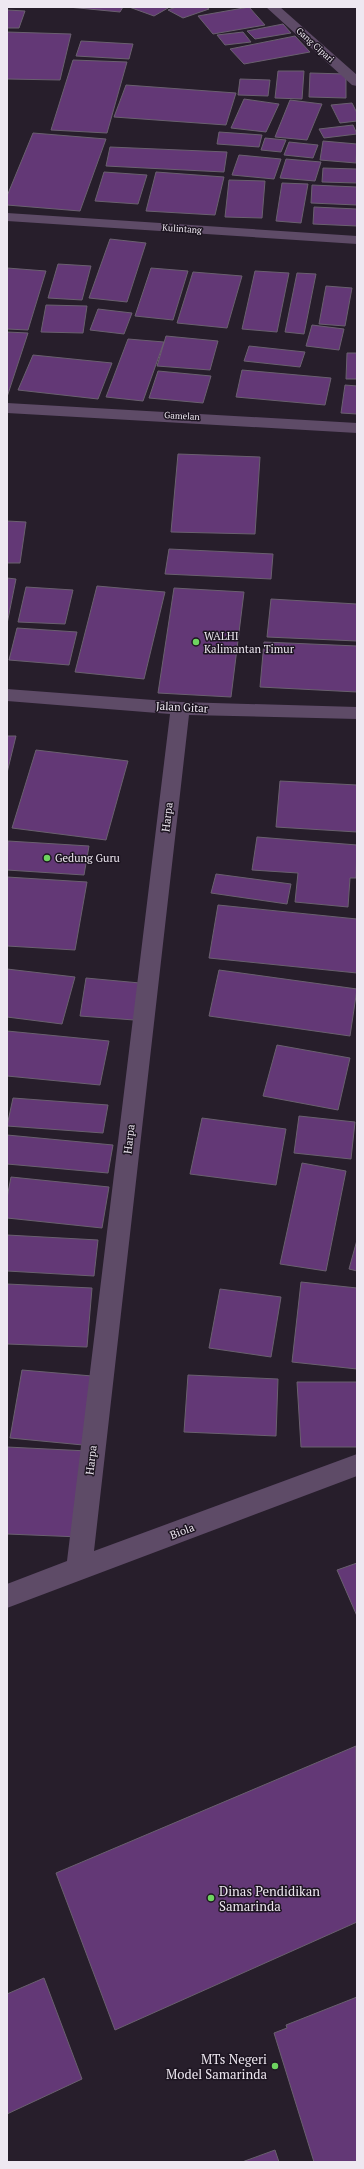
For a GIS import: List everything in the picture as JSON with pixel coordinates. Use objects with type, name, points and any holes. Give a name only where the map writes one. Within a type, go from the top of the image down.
[{"type":"street","name":"Gang Cipari","points":[[272,7],[357,82]]},
{"type":"street","name":"Kulintang","points":[[7,217],[357,240]]},
{"type":"street","name":"Gamelan","points":[[7,408],[357,428]]},
{"type":"street","name":"Jalan Gitar","points":[[7,695],[180,708],[357,713]]},
{"type":"street","name":"Harpa","points":[[79,1570],[180,708]]},
{"type":"street","name":"Biola","points":[[7,1596],[357,1465]]},
{"type":"building","points":[[68,7],[123,7],[120,12]]},
{"type":"building","points":[[129,7],[165,7],[168,8],[154,16]]},
{"type":"building","points":[[176,7],[206,7],[209,9],[183,18],[168,10]]},
{"type":"building","points":[[249,7],[265,25],[213,34],[198,16]]},
{"type":"building","points":[[7,10],[25,11],[19,28],[7,28]]},
{"type":"building","points":[[283,24],[291,33],[255,39],[247,31]]},
{"type":"building","points":[[7,32],[71,34],[60,80],[7,79]]},
{"type":"building","points":[[243,32],[251,42],[225,45],[217,35]]},
{"type":"building","points":[[295,36],[310,52],[244,64],[230,49]]},
{"type":"building","points":[[81,41],[133,44],[129,59],[76,56]]},
{"type":"building","points":[[73,60],[127,62],[107,133],[51,130]]},
{"type":"building","points":[[278,71],[304,71],[302,99],[275,98]]},
{"type":"building","points":[[310,73],[346,74],[346,98],[309,97]]},
{"type":"building","points":[[240,79],[270,80],[268,96],[238,95]]},
{"type":"building","points":[[126,85],[236,93],[226,125],[114,117]]},
{"type":"building","points":[[244,99],[279,104],[266,132],[231,128]]},
{"type":"building","points":[[290,100],[322,104],[307,140],[275,137]]},
{"type":"building","points":[[352,103],[357,113],[357,121],[340,123],[331,105]]},
{"type":"building","points":[[353,125],[357,134],[324,138],[319,129]]},
{"type":"building","points":[[219,132],[262,135],[259,147],[217,144]]},
{"type":"building","points":[[33,133],[106,139],[80,211],[7,205],[7,196]]},
{"type":"building","points":[[265,138],[286,140],[281,152],[261,150]]},
{"type":"building","points":[[323,141],[357,144],[356,163],[320,160]]},
{"type":"building","points":[[289,142],[318,145],[313,158],[284,155]]},
{"type":"building","points":[[110,147],[227,152],[224,172],[106,166]]},
{"type":"building","points":[[239,155],[281,159],[274,179],[232,175]]},
{"type":"building","points":[[286,159],[321,162],[315,181],[280,178]]},
{"type":"building","points":[[323,168],[357,169],[357,183],[322,182]]},
{"type":"building","points":[[104,172],[147,175],[138,204],[95,201]]},
{"type":"building","points":[[156,172],[224,177],[215,215],[146,211]]},
{"type":"building","points":[[229,180],[265,181],[262,218],[225,217]]},
{"type":"building","points":[[282,183],[308,184],[301,223],[276,221]]},
{"type":"building","points":[[312,185],[357,187],[357,205],[311,203]]},
{"type":"building","points":[[314,207],[357,209],[357,226],[313,224]]},
{"type":"building","points":[[110,239],[146,243],[127,302],[89,298]]},
{"type":"building","points":[[58,264],[91,266],[82,300],[48,298]]},
{"type":"building","points":[[7,268],[46,271],[28,330],[7,329]]},
{"type":"building","points":[[151,268],[188,271],[173,320],[135,316]]},
{"type":"building","points":[[255,271],[289,273],[277,332],[242,329]]},
{"type":"building","points":[[193,272],[242,276],[227,328],[177,323]]},
{"type":"building","points":[[297,273],[316,274],[304,334],[285,332]]},
{"type":"building","points":[[326,286],[352,288],[345,326],[319,324]]},
{"type":"building","points":[[46,305],[87,306],[83,333],[41,332]]},
{"type":"building","points":[[98,309],[132,313],[124,334],[90,330]]},
{"type":"building","points":[[312,325],[344,329],[339,350],[306,346]]},
{"type":"building","points":[[7,332],[28,333],[7,397]]},
{"type":"building","points":[[166,336],[218,341],[210,370],[157,366]]},
{"type":"building","points":[[128,339],[164,342],[143,401],[106,397]]},
{"type":"building","points":[[249,346],[305,352],[300,367],[244,361]]},
{"type":"building","points":[[347,353],[357,353],[357,379],[346,379]]},
{"type":"building","points":[[33,355],[112,363],[98,399],[18,390]]},
{"type":"building","points":[[242,370],[331,378],[325,405],[236,397]]},
{"type":"building","points":[[158,371],[211,376],[203,403],[149,398]]},
{"type":"building","points":[[345,385],[357,386],[357,414],[341,413]]},
{"type":"building","points":[[178,454],[260,457],[255,534],[171,532]]},
{"type":"building","points":[[7,521],[26,522],[20,563],[7,563]]},
{"type":"building","points":[[169,549],[273,554],[271,579],[165,574]]},
{"type":"building","points":[[7,578],[16,579],[7,624]]},
{"type":"building","points":[[97,586],[165,592],[144,679],[75,672]]},
{"type":"building","points":[[26,587],[73,590],[65,624],[18,622]]},
{"type":"building","points":[[174,588],[244,592],[231,697],[158,693]]},
{"type":"building","points":[[271,599],[357,604],[357,641],[267,637]]},
{"type":"building","points":[[17,628],[77,632],[69,665],[9,660]]},
{"type":"building","points":[[264,642],[357,646],[357,692],[260,687]]},
{"type":"building","points":[[7,736],[16,736],[7,773]]},
{"type":"building","points":[[36,750],[128,761],[106,840],[12,828]]},
{"type":"building","points":[[280,781],[357,785],[357,832],[276,827]]},
{"type":"building","points":[[257,837],[357,845],[356,878],[350,878],[348,907],[295,902],[298,873],[252,870]]},
{"type":"building","name":"Gedung Guru","points":[[8,841],[89,846],[84,875],[7,870]]},
{"type":"building","points":[[216,874],[291,884],[287,904],[211,893]]},
{"type":"building","points":[[7,877],[87,882],[75,950],[7,946]]},
{"type":"building","points":[[218,905],[357,919],[357,973],[209,958]]},
{"type":"building","points":[[7,969],[75,977],[62,1024],[7,1017]]},
{"type":"building","points":[[219,970],[357,989],[350,1036],[209,1016]]},
{"type":"building","points":[[86,978],[140,983],[134,1020],[80,1016]]},
{"type":"building","points":[[7,1031],[109,1041],[100,1085],[7,1076]]},
{"type":"building","points":[[277,1045],[350,1058],[338,1110],[263,1096]]},
{"type":"building","points":[[13,1098],[108,1105],[103,1133],[7,1126]]},
{"type":"building","points":[[299,1116],[355,1122],[351,1159],[294,1153]]},
{"type":"building","points":[[202,1118],[286,1129],[276,1185],[190,1174]]},
{"type":"building","points":[[7,1135],[113,1145],[108,1173],[7,1164]]},
{"type":"building","points":[[302,1163],[346,1171],[326,1271],[280,1264]]},
{"type":"building","points":[[11,1177],[109,1187],[102,1228],[7,1218],[7,1198]]},
{"type":"building","points":[[7,1235],[98,1240],[94,1276],[7,1271]]},
{"type":"building","points":[[357,1240],[357,1271],[349,1269]]},
{"type":"building","points":[[301,1282],[357,1288],[357,1369],[292,1362]]},
{"type":"building","points":[[7,1284],[92,1288],[87,1347],[7,1344]]},
{"type":"building","points":[[220,1289],[281,1297],[271,1357],[209,1348]]},
{"type":"building","points":[[22,1370],[92,1376],[83,1445],[10,1438]]},
{"type":"building","points":[[188,1375],[278,1379],[276,1436],[184,1432]]},
{"type":"building","points":[[297,1382],[357,1382],[357,1447],[301,1447]]},
{"type":"building","points":[[7,1447],[88,1451],[80,1537],[7,1534]]},
{"type":"building","points":[[357,1563],[357,1616],[337,1570]]},
{"type":"building","name":"Dinas Pendidikan Samarinda","points":[[356,1746],[357,1922],[115,2030],[56,1873]]},
{"type":"building","points":[[44,1978],[82,2079],[7,2114],[7,1994]]},
{"type":"building","points":[[357,1997],[357,2162],[314,2162],[274,2033],[287,2028],[286,2025]]},
{"type":"building","points":[[275,2150],[279,2162],[242,2162]]},
{"type":"place","name":"WALHI Kalimantan Timur","points":[[196,642]]},
{"type":"place","name":"Gedung Guru","points":[[47,858]]},
{"type":"place","name":"Dinas Pendidikan Samarinda","points":[[211,1898]]},
{"type":"place","name":"MTs Negeri Model Samarinda","points":[[275,2066]]}]
